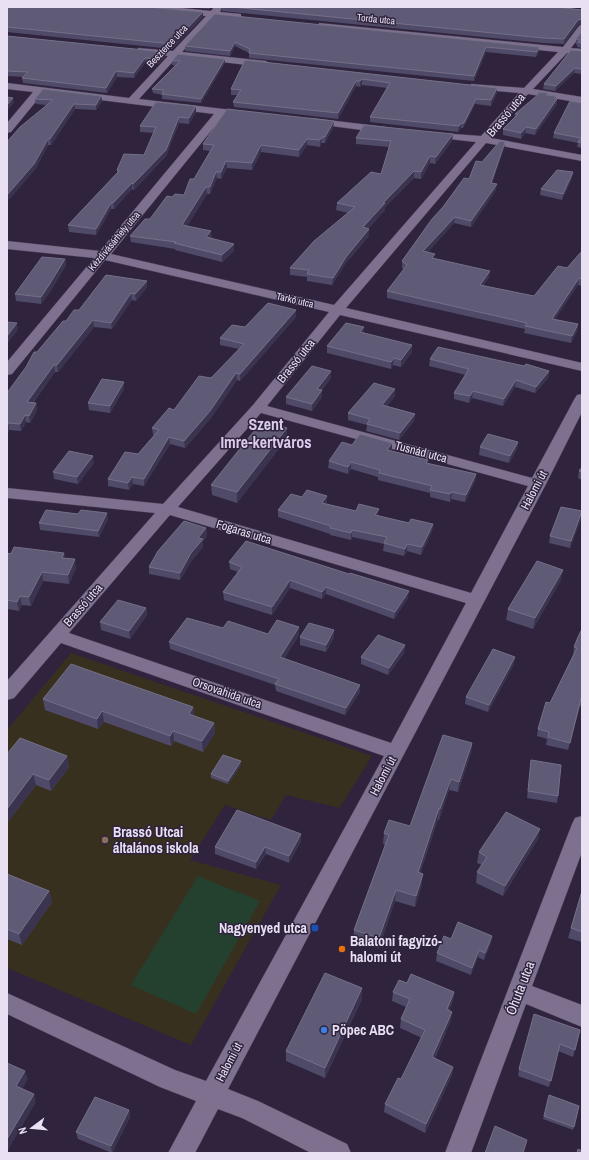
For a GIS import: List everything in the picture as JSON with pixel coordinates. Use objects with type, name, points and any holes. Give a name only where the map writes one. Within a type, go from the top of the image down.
[{"type":"street","points":[[145,7],[216,10],[244,17]]},
{"type":"street","name":"Beszterce utca","points":[[132,100],[216,10]]},
{"type":"street","name":"Torda utca","points":[[314,24],[566,49],[582,52]]},
{"type":"street","name":"Brassó utca","points":[[7,693],[15,672],[57,635],[258,408],[337,310],[526,91],[566,49],[582,28]]},
{"type":"street","points":[[129,49],[276,65]]},
{"type":"street","points":[[464,85],[526,91],[582,100]]},
{"type":"street","points":[[7,86],[260,116]]},
{"type":"street","points":[[7,130],[40,90]]},
{"type":"street","name":"Kézdivásárhely utca","points":[[7,371],[101,255],[221,112]]},
{"type":"street","points":[[299,120],[400,131]]},
{"type":"street","points":[[423,134],[485,140],[582,158]]},
{"type":"street","name":"Tarkő utca","points":[[7,245],[101,255],[582,367]]},
{"type":"street","name":"Halomi út","points":[[181,1153],[211,1094],[396,752],[582,398]]},
{"type":"street","name":"Tusnád utca","points":[[258,408],[538,484]]},
{"type":"street","name":"Fogaras utca","points":[[7,493],[167,509],[475,600]]},
{"type":"street","name":"Orsovahida utca","points":[[57,635],[396,752]]},
{"type":"street","name":"Óhuta utca","points":[[458,1153],[518,991],[582,826]]},
{"type":"street","points":[[518,991],[582,1016]]},
{"type":"street","points":[[7,1003],[169,1079],[249,1109],[338,1153]]},
{"type":"shaded area","name":"Brassó Utcai általános iskola","points":[[71,653],[372,756],[340,808],[286,795],[271,820],[225,805],[190,860],[281,885],[191,1045],[7,968],[7,730]]},
{"type":"green space","points":[[198,876],[260,901],[196,1014],[131,985]]},
{"type":"building","points":[[7,7],[148,7],[203,12],[172,44],[7,27]]},
{"type":"building","points":[[232,7],[557,7],[582,10],[582,19],[578,20],[564,39]]},
{"type":"building","points":[[215,14],[539,47],[537,52],[486,47],[474,76],[249,53],[250,49],[235,42],[230,51],[185,46]]},
{"type":"building","points":[[582,32],[582,43],[578,42],[580,40],[576,39]]},
{"type":"building","points":[[7,36],[164,52],[158,59],[145,58],[134,73],[116,71],[106,88],[22,78],[28,72],[7,71]]},
{"type":"building","points":[[571,50],[582,51],[582,69],[575,68],[556,86],[544,84]]},
{"type":"building","points":[[178,54],[225,59],[201,99],[162,94],[164,90],[152,89],[180,61],[172,61]]},
{"type":"building","points":[[245,60],[497,88],[491,100],[476,99],[464,123],[459,126],[370,117],[390,83],[362,79],[360,81],[356,81],[338,113],[233,102],[241,90],[231,89]]},
{"type":"building","points":[[43,89],[101,96],[96,105],[74,104],[50,139],[48,139],[34,164],[7,195],[7,142],[20,127],[53,100],[35,99]]},
{"type":"building","points":[[538,92],[548,93],[546,95],[556,96],[554,98],[557,99],[536,129],[526,127],[521,133],[503,129],[518,114],[515,114],[539,94]]},
{"type":"building","points":[[7,97],[13,98],[7,105]]},
{"type":"building","points":[[570,101],[582,103],[582,143],[578,142],[581,138],[554,133]]},
{"type":"building","points":[[156,102],[196,106],[189,118],[179,117],[166,150],[133,184],[132,183],[113,203],[111,203],[96,229],[68,225],[119,171],[117,170],[124,154],[144,155],[156,127],[140,126]]},
{"type":"building","points":[[227,109],[334,121],[325,137],[322,137],[320,140],[307,139],[299,150],[261,145],[252,163],[226,161],[221,172],[216,172],[210,187],[206,187],[182,225],[211,231],[206,237],[234,244],[222,255],[174,243],[176,242],[130,236],[145,219],[150,219],[167,196],[172,197],[175,194],[184,195],[190,179],[194,179],[214,145],[203,144]]},
{"type":"building","points":[[364,125],[453,134],[436,157],[430,156],[421,172],[414,171],[383,203],[385,203],[363,227],[369,229],[346,257],[333,278],[307,274],[309,270],[290,268],[314,241],[355,207],[337,203],[371,172],[381,174],[391,141],[356,138]]},
{"type":"building","points":[[500,141],[505,142],[491,183],[497,184],[471,221],[455,217],[423,251],[435,254],[432,258],[490,271],[480,285],[534,296],[558,266],[567,268],[582,251],[582,279],[579,278],[552,319],[578,324],[572,336],[525,326],[527,323],[387,291],[407,265],[402,261],[432,219],[443,207],[464,178],[469,179],[476,161],[482,162]]},
{"type":"building","points":[[557,170],[573,172],[563,194],[541,189]]},
{"type":"building","points":[[42,257],[65,259],[41,297],[15,294]]},
{"type":"building","points":[[106,275],[147,281],[135,294],[131,293],[111,323],[93,320],[57,365],[54,365],[27,402],[36,403],[29,416],[25,415],[20,424],[8,423],[7,425],[7,393],[26,367],[34,352],[37,352],[63,321],[66,321],[74,310],[79,310]]},
{"type":"building","points":[[268,303],[296,310],[240,374],[236,373],[210,411],[184,441],[169,437],[144,479],[132,477],[128,483],[108,479],[125,452],[138,454],[159,430],[152,428],[169,408],[174,410],[199,376],[211,378],[244,344],[220,338],[232,325],[245,327]]},
{"type":"building","points":[[7,322],[17,323],[7,336]]},
{"type":"building","points":[[346,323],[364,327],[360,332],[412,345],[401,360],[394,358],[391,362],[327,346]]},
{"type":"building","points":[[438,347],[524,366],[526,364],[549,371],[536,387],[516,380],[504,399],[473,391],[470,396],[454,393],[469,369],[430,359]]},
{"type":"building","points":[[312,366],[331,371],[317,389],[322,390],[312,404],[286,397]]},
{"type":"building","points":[[102,379],[124,382],[110,406],[88,403]]},
{"type":"building","points":[[374,383],[395,389],[382,405],[415,414],[400,433],[367,424],[370,419],[348,413]]},
{"type":"building","points":[[262,421],[287,428],[237,492],[211,485]]},
{"type":"building","points":[[360,434],[392,443],[387,450],[428,460],[426,463],[476,474],[466,495],[452,492],[450,494],[430,490],[432,486],[379,473],[380,470],[351,462],[348,467],[329,461],[342,442],[352,445]]},
{"type":"building","points":[[488,434],[518,442],[510,456],[480,447]]},
{"type":"building","points":[[69,451],[93,456],[77,477],[53,472]]},
{"type":"building","points":[[307,490],[327,496],[322,503],[356,511],[359,504],[379,509],[375,515],[409,523],[411,519],[433,524],[422,547],[407,544],[405,549],[384,543],[387,537],[352,530],[351,533],[330,528],[331,526],[278,510],[291,494],[302,497]]},
{"type":"building","points":[[561,507],[582,511],[571,541],[550,536]]},
{"type":"building","points":[[46,510],[78,514],[81,510],[107,513],[98,531],[39,523]]},
{"type":"building","points":[[184,521],[206,528],[198,538],[203,539],[191,553],[180,573],[149,567],[158,551]]},
{"type":"building","points":[[246,541],[349,574],[350,573],[409,591],[395,612],[326,587],[322,592],[290,580],[272,607],[223,592],[242,567],[229,562]]},
{"type":"building","points":[[14,547],[64,553],[62,558],[75,559],[68,575],[42,572],[29,597],[20,596],[17,602],[7,600],[7,553],[11,554]]},
{"type":"building","points":[[537,561],[563,570],[535,618],[508,609]]},
{"type":"building","points":[[118,600],[146,608],[129,631],[100,622]]},
{"type":"building","points":[[187,618],[223,628],[228,621],[268,634],[277,620],[299,627],[280,657],[360,685],[346,708],[275,684],[279,679],[169,642]]},
{"type":"building","points":[[309,623],[334,630],[326,645],[300,637]]},
{"type":"building","points":[[582,629],[582,699],[581,698],[570,743],[548,737],[549,732],[538,729],[546,702],[550,703],[577,648],[574,647]]},
{"type":"building","points":[[378,635],[405,645],[389,668],[361,657]]},
{"type":"building","points":[[493,649],[515,657],[489,705],[466,697]]},
{"type":"building","points":[[71,664],[193,707],[189,714],[214,723],[202,741],[173,731],[170,736],[102,711],[97,719],[43,699]]},
{"type":"building","points":[[443,735],[472,743],[459,782],[451,779],[440,809],[439,808],[418,872],[423,874],[416,896],[396,890],[379,938],[354,930],[389,835],[384,833],[389,820],[410,826]]},
{"type":"building","points":[[20,738],[67,756],[49,780],[33,774],[7,809],[7,754]]},
{"type":"building","points":[[223,755],[241,761],[228,781],[211,774]]},
{"type":"building","points":[[531,760],[561,765],[558,796],[528,791]]},
{"type":"building","points":[[237,810],[301,834],[289,856],[265,847],[256,862],[215,847]]},
{"type":"building","points":[[506,812],[540,829],[505,886],[477,872],[487,857],[479,852]]},
{"type":"building","points":[[7,874],[49,891],[19,934],[7,929]]},
{"type":"building","points":[[582,891],[582,932],[571,928]]},
{"type":"building","points":[[458,922],[492,936],[485,953],[479,950],[472,968],[437,953],[444,936],[451,939]]},
{"type":"building","name":"Pöpec ABC","points":[[325,973],[362,988],[325,1068],[286,1051]]},
{"type":"building","points":[[411,974],[454,992],[447,1009],[452,1012],[432,1057],[453,1067],[426,1124],[385,1104],[398,1078],[401,1079],[425,1030],[401,1019],[410,999],[393,992],[399,980],[407,983]]},
{"type":"building","points":[[534,1014],[580,1030],[575,1050],[560,1044],[551,1081],[519,1069]]},
{"type":"building","points":[[7,1063],[25,1071],[16,1086],[34,1094],[7,1139]]},
{"type":"building","points":[[549,1095],[579,1106],[574,1127],[544,1116]]},
{"type":"building","points":[[95,1097],[129,1110],[111,1146],[76,1132]]},
{"type":"building","points":[[495,1126],[527,1140],[523,1153],[485,1153]]},
{"type":"building","points":[[578,1149],[582,1151],[582,1153],[577,1153]]},
{"type":"place","name":"Brassó Utcai általános iskola","points":[[105,840]]},
{"type":"place","name":"Nagyenyed utca","points":[[315,928]]},
{"type":"place","name":"Balatoni fagyizó- halomi út","points":[[342,949]]},
{"type":"place","name":"Pöpec ABC","points":[[324,1030]]},
{"type":"district","name":"Szent Imre-kertváros","points":[[266,433]]}]
